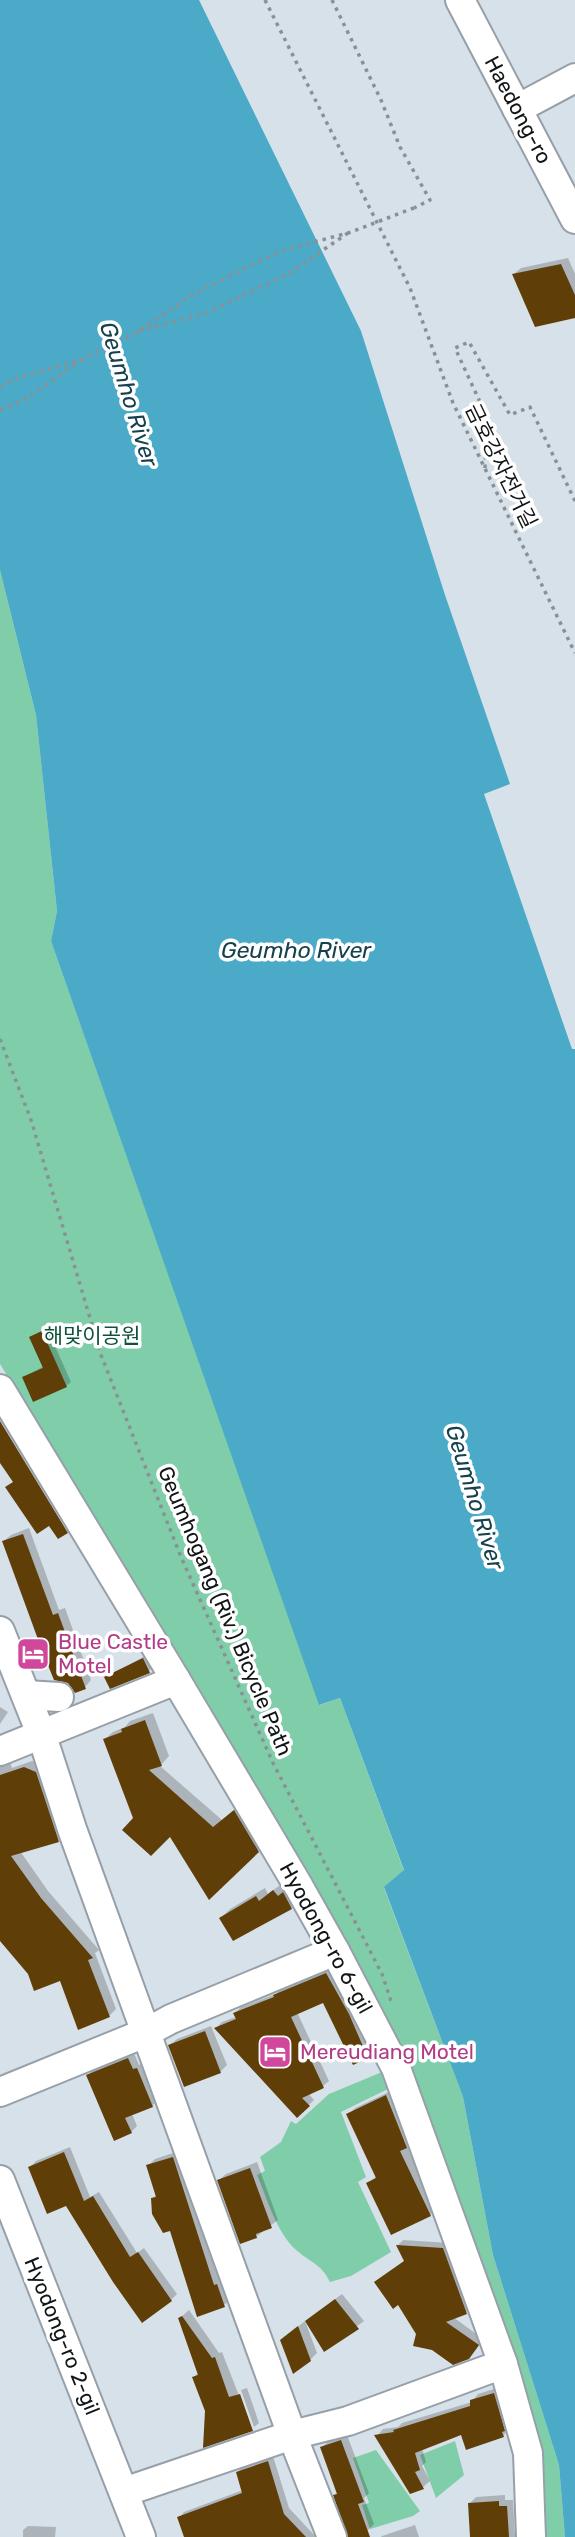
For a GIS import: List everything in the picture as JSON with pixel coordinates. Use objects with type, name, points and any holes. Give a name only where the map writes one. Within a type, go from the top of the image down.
[{"type":"street","name":"Haedong-ro","points":[[460,0],[575,219]]},
{"type":"street","points":[[517,109],[575,78]]},
{"type":"street","name":"Hyodong-ro 6-gil","points":[[0,1390],[176,1680],[335,1951],[396,2068],[503,2364],[528,2453],[531,2537]]},
{"type":"street","points":[[0,1631],[42,1736],[72,1829],[145,2033],[332,2537]]},
{"type":"street","points":[[0,1751],[176,1680]]},
{"type":"street","points":[[26,1695],[59,1697]]},
{"type":"street","points":[[0,2092],[335,1951]]},
{"type":"street","name":"Hyodong-ro 2-gil","points":[[0,2180],[142,2537]]},
{"type":"street","points":[[124,2492],[292,2435],[348,2421],[503,2364]]},
{"type":"path","name":"금호강자전거길","points":[[265,0],[410,288],[453,403],[575,653]]},
{"type":"path","points":[[0,410],[27,398],[82,360],[139,331],[192,295],[280,251],[348,233],[430,200],[400,147],[381,100],[332,0]]},
{"type":"path","points":[[139,331],[206,313],[288,274],[348,233]]},
{"type":"path","points":[[485,472],[487,417],[455,348],[469,342],[510,415],[530,407],[575,501]]},
{"type":"path","points":[[0,387],[20,377],[82,360]]},
{"type":"path","name":"Geumhogang (Riv.) Bicycle Path","points":[[0,1039],[32,1120],[102,1355],[181,1558],[272,1763],[382,1974],[395,2014]]},
{"type":"green space","name":"해맞이공원","points":[[0,570],[36,715],[57,911],[51,941],[320,1705],[340,1698],[404,1871],[384,1888],[463,2097],[493,2255],[559,2465],[565,2537],[534,2537],[508,2359],[299,1875],[149,1605],[0,1364]]},
{"type":"green space","points":[[382,2072],[388,2089],[341,2112],[366,2177],[358,2182],[391,2252],[351,2276],[330,2282],[323,2271],[295,2249],[282,2233],[257,2175],[265,2171],[260,2157],[281,2142],[291,2121],[296,2124],[329,2094]]},
{"type":"green space","points":[[455,2441],[464,2475],[436,2498],[420,2455]]},
{"type":"green space","points":[[376,2450],[420,2511],[413,2516],[370,2529],[362,2505],[369,2503],[353,2458]]},
{"type":"water","name":"Geumho River","points":[[0,0],[199,0],[361,331],[445,595],[510,784],[484,794],[572,1049],[575,1049],[575,2537],[565,2537],[559,2465],[493,2255],[463,2097],[384,1887],[404,1870],[340,1698],[319,1705],[51,941],[57,911],[36,715],[0,570]]},
{"type":"building","points":[[561,264],[575,295],[575,318],[535,327],[512,274]]},
{"type":"building","points":[[42,1331],[67,1387],[33,1402],[22,1377],[43,1368],[29,1337]]},
{"type":"building","points":[[0,1421],[68,1533],[58,1539],[49,1526],[37,1534],[5,1487],[13,1482],[0,1463]]},
{"type":"building","points":[[23,1534],[53,1615],[58,1613],[86,1689],[75,1693],[68,1683],[54,1680],[43,1653],[2,1541]]},
{"type":"building","points":[[143,1658],[150,1673],[110,1689],[104,1677]]},
{"type":"building","points":[[145,1720],[162,1766],[149,1770],[213,1827],[234,1810],[259,1852],[209,1900],[170,1837],[151,1856],[122,1830],[133,1818],[103,1739]]},
{"type":"building","points":[[24,1767],[36,1772],[59,1842],[11,1856],[41,1898],[93,1958],[88,1960],[110,2017],[78,2030],[60,1981],[34,1991],[28,1974],[0,1941],[0,1775]]},
{"type":"building","points":[[273,1890],[278,1896],[283,1892],[292,1909],[233,1941],[219,1918],[256,1896],[259,1901]]},
{"type":"building","points":[[326,1973],[349,2014],[368,2058],[353,2065],[323,2003],[291,2017],[324,2088],[302,2098],[310,2106],[297,2118],[214,2028],[236,2019],[233,2013]]},
{"type":"building","points":[[205,2031],[221,2073],[184,2087],[168,2045]]},
{"type":"building","points":[[128,2058],[133,2069],[137,2068],[153,2107],[125,2118],[132,2133],[114,2141],[86,2075]]},
{"type":"building","points":[[386,2095],[407,2148],[400,2151],[431,2216],[391,2235],[366,2183],[376,2178],[346,2114]]},
{"type":"building","points":[[64,2152],[84,2201],[93,2196],[130,2257],[138,2252],[172,2301],[142,2323],[66,2206],[47,2214],[28,2167]]},
{"type":"building","points":[[173,2157],[214,2285],[217,2284],[225,2307],[197,2317],[170,2231],[163,2233],[152,2214],[151,2198],[156,2197],[146,2165]]},
{"type":"building","points":[[250,2168],[272,2228],[256,2234],[257,2238],[240,2244],[217,2180]]},
{"type":"building","points":[[396,2245],[443,2248],[467,2314],[446,2322],[479,2345],[469,2359],[453,2365],[432,2350],[413,2346],[416,2334],[398,2305],[393,2309],[374,2282],[404,2261]]},
{"type":"building","points":[[335,2299],[359,2329],[324,2352],[305,2321]]},
{"type":"building","points":[[182,2316],[212,2358],[215,2357],[229,2397],[240,2394],[253,2431],[203,2448],[205,2411],[192,2377],[198,2375],[178,2318]]},
{"type":"building","points":[[298,2326],[311,2361],[293,2374],[280,2340]]},
{"type":"building","points":[[494,2393],[505,2431],[502,2432],[504,2437],[466,2450],[461,2435],[415,2453],[420,2470],[415,2472],[424,2489],[410,2494],[374,2435],[394,2432],[393,2430],[470,2406],[470,2400]]},
{"type":"building","points":[[341,2440],[364,2502],[358,2504],[370,2537],[348,2537],[333,2495],[337,2494],[320,2447]]},
{"type":"building","points":[[268,2461],[284,2514],[306,2537],[184,2537],[177,2517],[242,2493],[236,2472]]},
{"type":"building","points":[[499,2501],[499,2506],[507,2506],[509,2537],[470,2537],[468,2503]]},
{"type":"place","name":"Blue Castle Motel","points":[[33,1654]]},
{"type":"place","name":"Mereudiang Motel","points":[[275,2052]]}]
